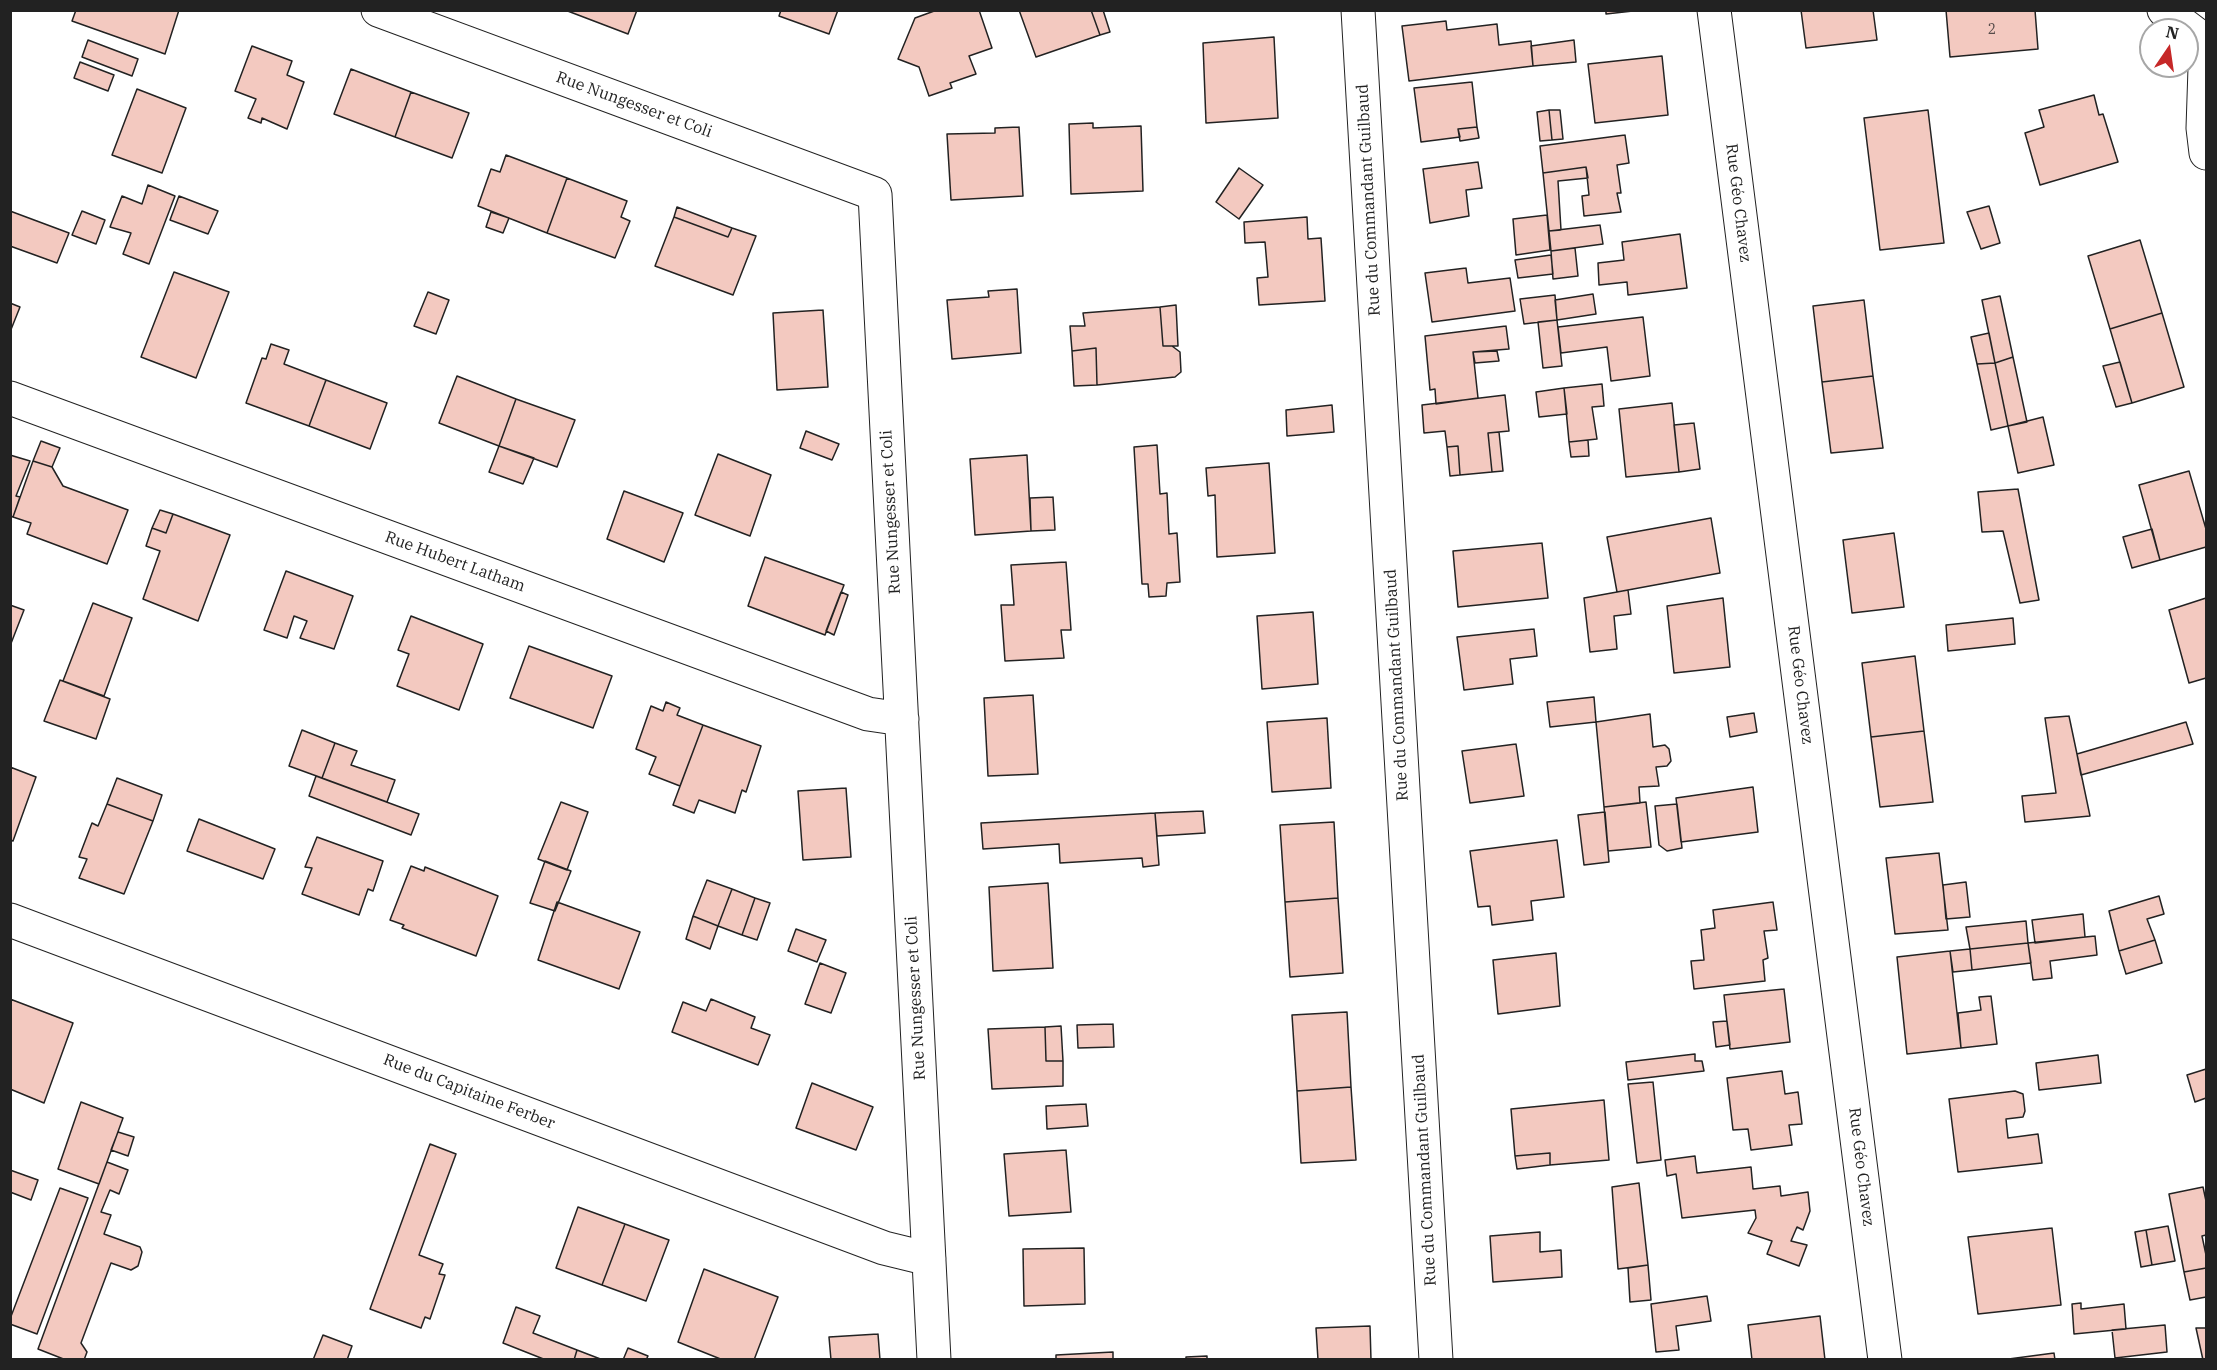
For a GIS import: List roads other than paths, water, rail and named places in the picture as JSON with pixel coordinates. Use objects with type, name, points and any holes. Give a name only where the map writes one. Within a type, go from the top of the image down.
[{"type":"street","name":"Rue Nungesser et Coli","points":[[378,10],[875,194],[934,1359]]},
{"type":"street","name":"Rue du Commandant Guilbaud","points":[[1358,10],[1436,1359]]},
{"type":"street","name":"Rue Géo Chavez","points":[[1714,10],[1885,1359]]},
{"type":"street","points":[[2164,10],[2202,35],[2205,68],[2206,153]]},
{"type":"street","name":"Rue Hubert Latham","points":[[10,398],[868,714],[902,719]]},
{"type":"street","name":"Rue du Capitaine Ferber","points":[[10,920],[884,1248],[929,1259]]}]
